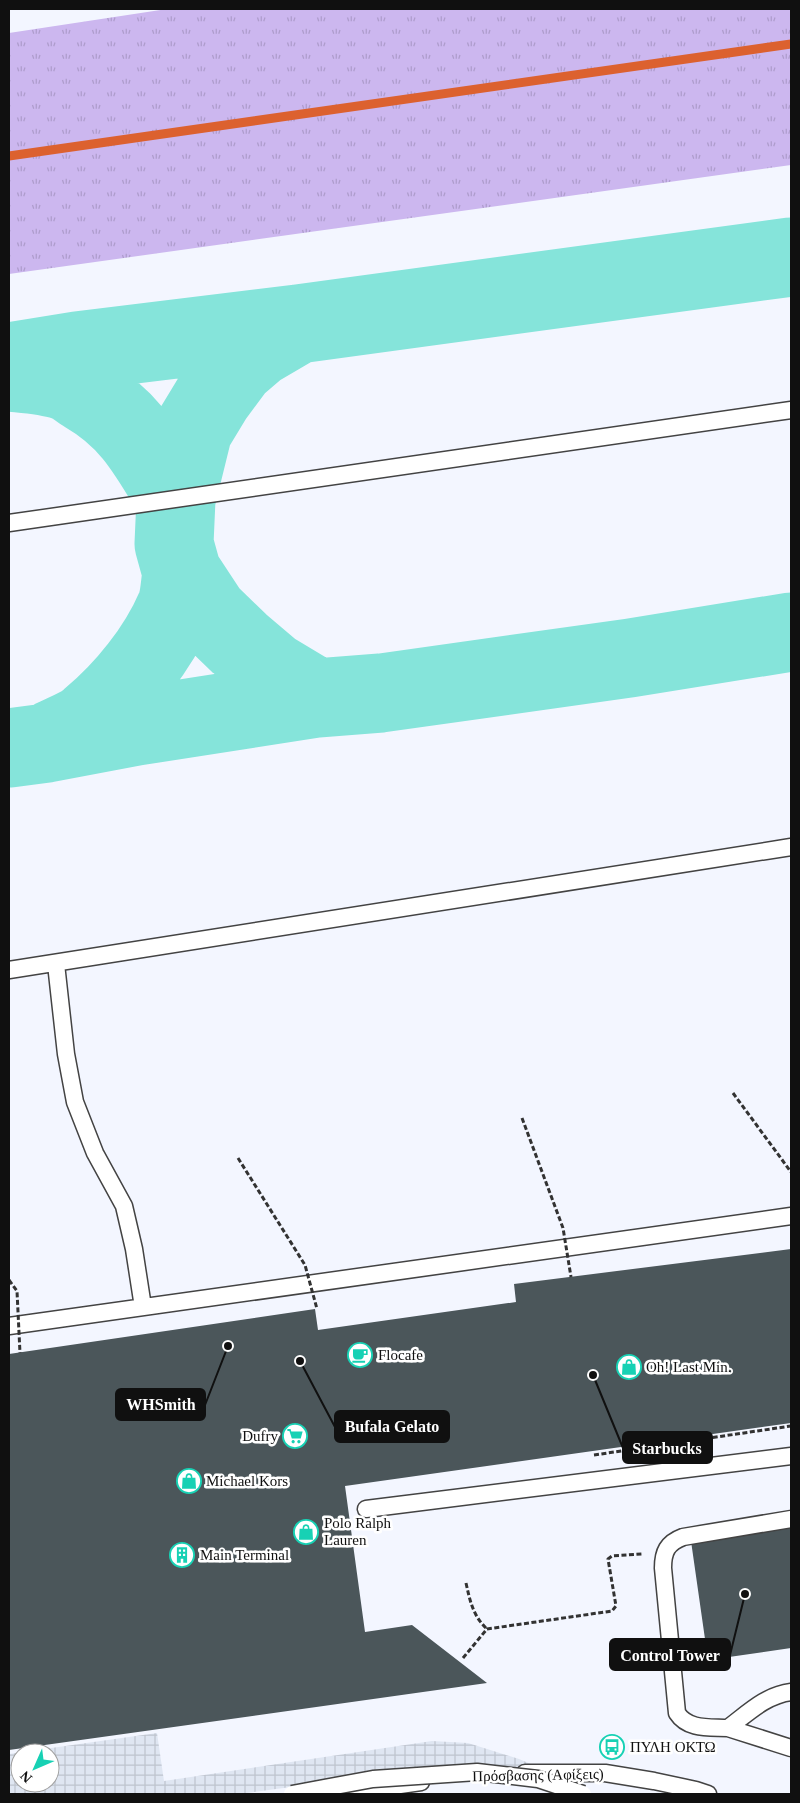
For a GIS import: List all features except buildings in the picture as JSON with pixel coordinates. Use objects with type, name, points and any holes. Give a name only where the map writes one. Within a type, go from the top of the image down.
[{"type":"lane","points":[[9,523],[791,410]]},
{"type":"lane","points":[[9,970],[791,847]]},
{"type":"lane","points":[[56,964],[66,1054],[75,1102],[95,1153],[124,1206],[134,1249],[143,1307]]},
{"type":"lane","points":[[9,1326],[791,1216]]},
{"type":"lane","points":[[366,1509],[791,1456]]},
{"type":"lane","points":[[791,1519],[683,1536],[673,1541],[666,1548],[663,1568],[677,1713],[682,1721],[691,1726],[728,1728],[791,1748]]},
{"type":"lane","points":[[728,1728],[761,1702],[791,1692]]},
{"type":"lane","points":[[292,1794],[373,1779],[477,1772],[538,1779],[582,1794]]},
{"type":"lane","name":"Πρόσβασης (Αφίξεις)","points":[[337,1794],[488,1773],[605,1773],[654,1781],[708,1794]]},
{"type":"path","points":[[734,1093],[791,1172]]},
{"type":"path","points":[[522,1118],[563,1228],[571,1277]]},
{"type":"path","points":[[238,1158],[305,1265],[317,1309]]},
{"type":"path","points":[[9,1280],[17,1291],[20,1353]]},
{"type":"path","points":[[463,1658],[487,1630],[612,1611],[616,1606],[608,1559],[610,1557],[650,1554],[664,1555]]},
{"type":"path","points":[[466,1583],[473,1611],[479,1622],[487,1630]]},
{"type":"green space","points":[[167,9],[791,9],[791,165],[9,274],[9,33]]},
{"type":"shaded area","points":[[157,1733],[164,1781],[432,1741],[468,1743],[519,1759],[590,1789],[507,1772],[423,1769],[240,1794],[9,1794],[9,1754],[10,1793],[60,1793],[60,1747]]},
{"type":"waterway","points":[[9,156],[791,44]]},
{"type":"taxiway","points":[[9,362],[77,351],[298,324],[791,257]]},
{"type":"taxiway","points":[[298,324],[257,348],[236,366],[213,397],[193,430],[176,499],[174,544],[182,573],[209,614],[272,671],[317,698]]},
{"type":"taxiway","points":[[9,372],[44,376],[65,381],[101,404],[115,415],[138,440],[176,499]]},
{"type":"taxiway","points":[[53,739],[77,728],[90,719],[116,695],[139,668],[169,623],[176,607],[182,573]]},
{"type":"taxiway","points":[[9,748],[317,698],[381,693],[630,658],[791,632]]},
{"type":"place","name":"WHSmith","points":[[228,1346]]},
{"type":"place","name":"Flocafe","points":[[360,1355]]},
{"type":"place","name":"Bufala Gelato","points":[[300,1361]]},
{"type":"place","name":"Oh! Last Min.","points":[[629,1367]]},
{"type":"place","name":"Starbucks","points":[[593,1375]]},
{"type":"place","name":"Dufry","points":[[295,1436]]},
{"type":"place","name":"Michael Kors","points":[[189,1481]]},
{"type":"place","name":"Polo Ralph Lauren","points":[[306,1532]]},
{"type":"place","name":"Main Terminal","points":[[182,1555]]},
{"type":"place","name":"Control Tower","points":[[745,1594]]},
{"type":"place","name":"ΠΥΛΗ ΟΚΤΩ","points":[[612,1747]]}]
